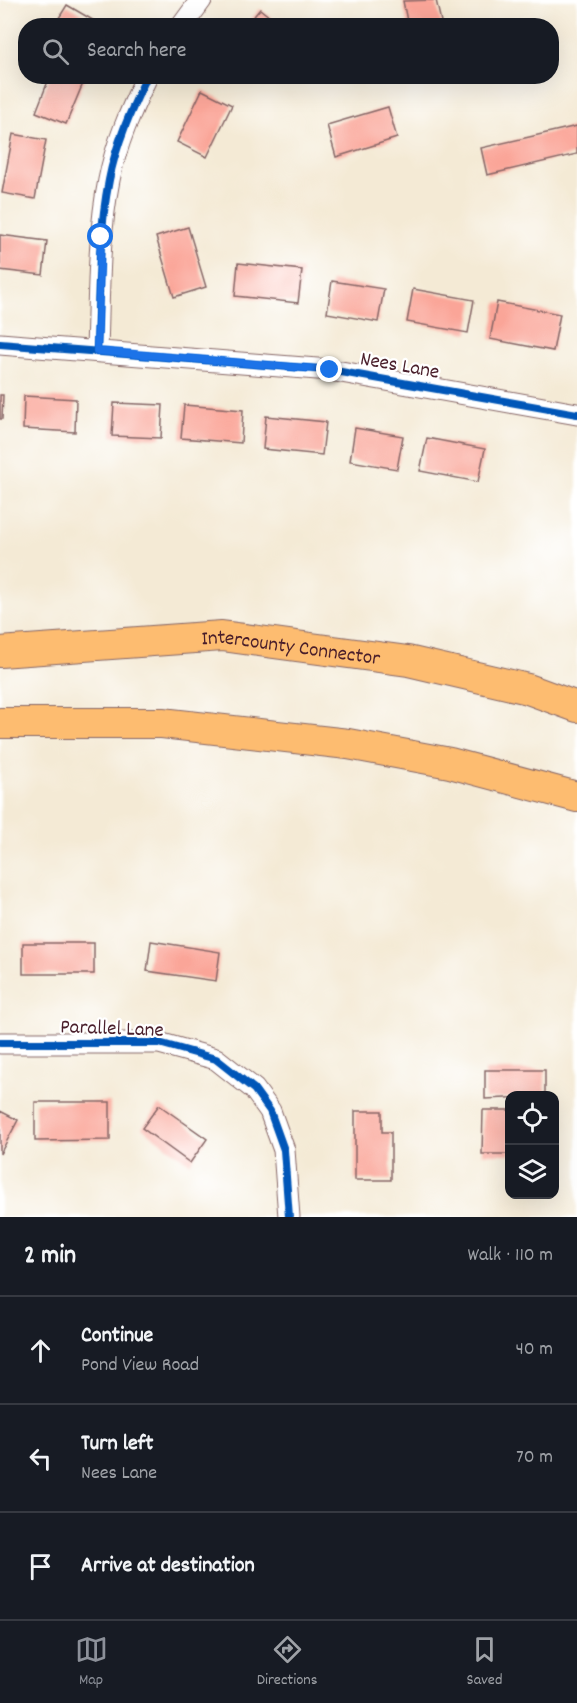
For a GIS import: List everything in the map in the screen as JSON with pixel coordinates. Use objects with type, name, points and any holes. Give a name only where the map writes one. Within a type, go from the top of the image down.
[{"type":"highway","name":"Intercounty Connector","points":[[0,652],[222,636],[408,661],[528,689],[577,707]]},
{"type":"highway","points":[[0,723],[162,723],[348,744],[450,763],[577,797]]},
{"type":"street","points":[[188,18],[201,0]]},
{"type":"street","points":[[97,351],[101,237],[109,179],[126,122],[143,84]]},
{"type":"street","name":"Nees Lane","points":[[0,344],[330,370],[577,414]]},
{"type":"street","name":"Parallel Lane","points":[[0,1043],[159,1043],[216,1059],[254,1089],[270,1111],[284,1150],[289,1217]]},
{"type":"building","points":[[436,0],[440,18],[406,18],[403,1]]},
{"type":"building","points":[[67,5],[89,18],[59,18]]},
{"type":"building","points":[[260,9],[271,18],[253,18]]},
{"type":"building","points":[[47,84],[83,84],[66,124],[36,112]]},
{"type":"building","points":[[202,90],[232,105],[207,157],[177,142]]},
{"type":"building","points":[[388,107],[397,138],[336,157],[327,125]]},
{"type":"building","points":[[577,126],[577,154],[487,175],[481,148]]},
{"type":"building","points":[[13,134],[46,140],[35,199],[2,193]]},
{"type":"building","points":[[188,227],[206,287],[174,297],[156,237]]},
{"type":"building","points":[[0,235],[47,241],[43,275],[0,270]]},
{"type":"building","points":[[238,263],[302,270],[298,303],[235,296]]},
{"type":"building","points":[[332,281],[384,289],[378,322],[327,313]]},
{"type":"building","points":[[413,289],[474,300],[468,333],[407,322]]},
{"type":"building","points":[[497,302],[560,314],[553,351],[490,339]]},
{"type":"building","points":[[0,395],[3,395],[2,419],[0,419]]},
{"type":"building","points":[[24,396],[76,399],[75,432],[23,429]]},
{"type":"building","points":[[114,403],[163,405],[161,438],[112,436]]},
{"type":"building","points":[[184,405],[243,410],[241,443],[181,438]]},
{"type":"building","points":[[266,416],[326,422],[322,455],[263,449]]},
{"type":"building","points":[[355,428],[403,436],[397,469],[350,461]]},
{"type":"building","points":[[427,438],[485,449],[478,482],[420,471]]},
{"type":"building","points":[[151,941],[220,952],[216,981],[147,971]]},
{"type":"building","points":[[23,943],[94,943],[94,974],[23,974]]},
{"type":"building","points":[[485,1070],[545,1070],[545,1091],[505,1091],[505,1098],[485,1099]]},
{"type":"building","points":[[35,1102],[110,1102],[110,1140],[35,1141]]},
{"type":"building","points":[[159,1105],[207,1139],[190,1163],[142,1128]]},
{"type":"building","points":[[483,1110],[505,1110],[505,1154],[482,1154]]},
{"type":"building","points":[[0,1111],[18,1120],[0,1154]]},
{"type":"building","points":[[355,1111],[382,1111],[382,1132],[391,1132],[391,1180],[355,1180]]},
{"type":"cycle path","points":[[97,350],[105,201],[116,153],[143,84]]},
{"type":"cycle path","points":[[0,344],[330,370],[577,414]]},
{"type":"cycle path","points":[[0,1043],[159,1043],[216,1059],[254,1089],[270,1111],[284,1150],[289,1217]]},
{"type":"route","points":[[101,237],[97,351],[330,370]]}]
